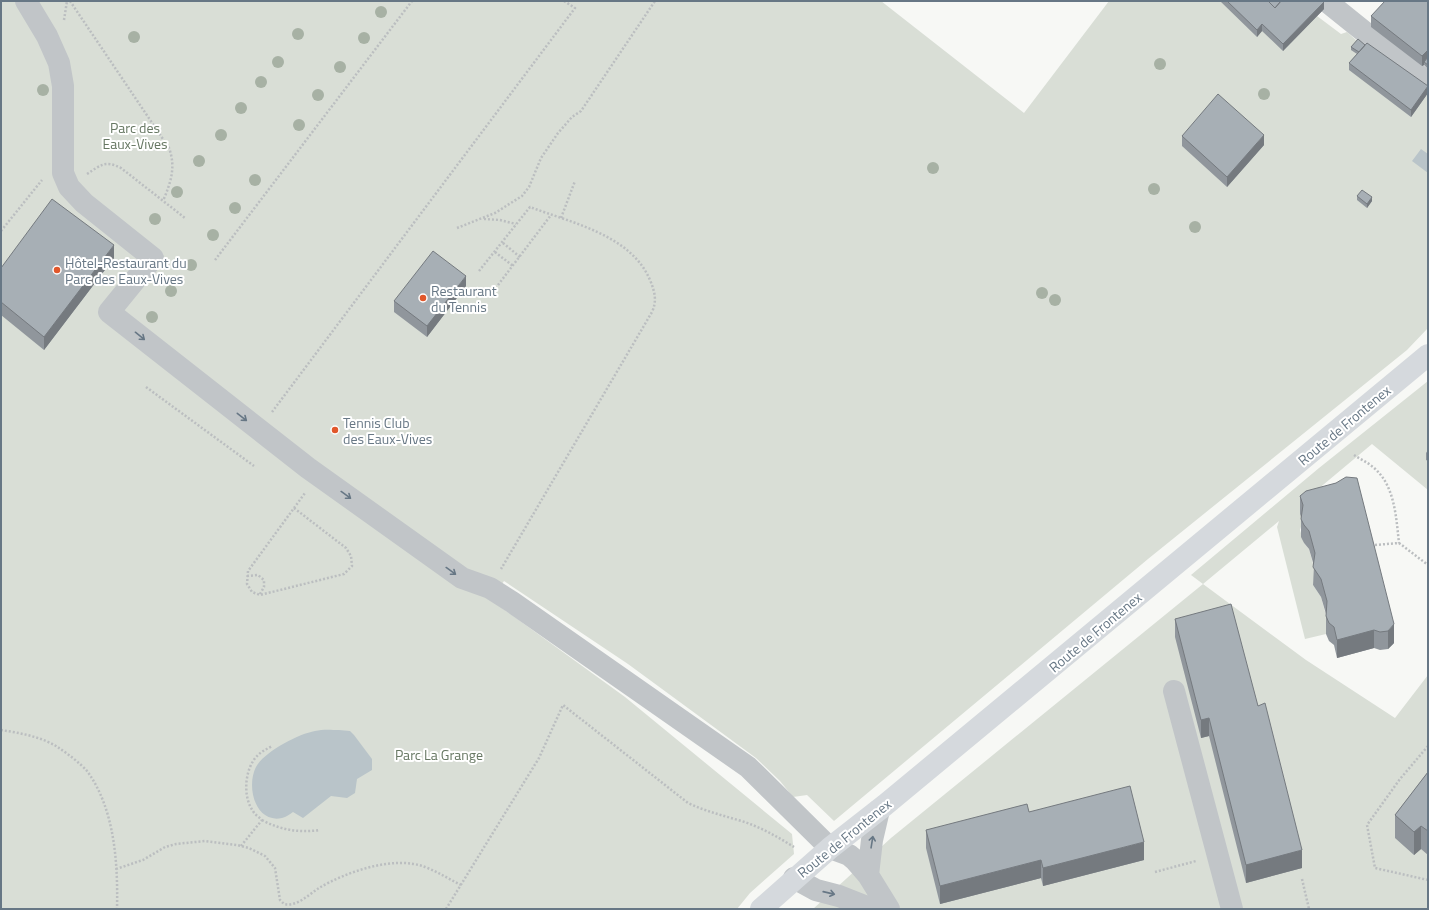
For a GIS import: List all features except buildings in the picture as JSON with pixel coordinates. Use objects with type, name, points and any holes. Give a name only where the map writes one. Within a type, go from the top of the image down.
[{"type":"main road","name":"Route de Frontenex","points":[[761,909],[794,878],[830,848],[879,810],[1428,355]]},
{"type":"street","points":[[26,1],[47,36],[59,63],[63,86],[66,180],[84,203],[153,258],[109,312],[259,430],[462,578],[490,588],[512,602],[748,767],[830,848],[849,855],[868,875],[889,909]]},
{"type":"street","points":[[1326,1],[1428,83]]},
{"type":"street","points":[[1174,691],[1232,909]]},
{"type":"street","points":[[868,875],[872,840],[879,810]]},
{"type":"street","points":[[794,878],[816,890],[839,896],[872,909]]},
{"type":"path","points":[[70,1],[169,148],[172,155],[173,173],[163,201]]},
{"type":"path","points":[[215,260],[412,1]]},
{"type":"path","points":[[259,430],[575,8],[564,1]]},
{"type":"path","points":[[457,228],[483,218],[514,202],[525,193],[536,168],[550,144],[568,122],[581,112],[655,1]]},
{"type":"path","points":[[1,231],[42,180],[66,180],[105,164],[112,163],[121,168],[185,218]]},
{"type":"path","points":[[561,218],[575,182]]},
{"type":"path","points":[[479,271],[496,252],[530,207],[607,237],[635,258],[648,275],[654,289],[655,305],[490,588]]},
{"type":"path","points":[[498,285],[552,215]]},
{"type":"path","points":[[483,218],[516,224]]},
{"type":"path","points":[[502,243],[520,257]]},
{"type":"path","points":[[496,252],[513,266]]},
{"type":"path","points":[[146,387],[254,466]]},
{"type":"path","points":[[1354,455],[1373,467],[1387,484],[1394,508],[1399,543]]},
{"type":"path","points":[[294,508],[346,548],[351,556],[352,566],[344,574],[260,595],[252,592],[247,584],[246,576],[294,508],[318,474]]},
{"type":"path","points":[[1374,545],[1399,543],[1428,565]]},
{"type":"path","points":[[246,576],[258,575],[264,580],[264,588],[260,595]]},
{"type":"path","points":[[446,909],[539,758],[563,705],[688,803],[705,811],[739,820],[770,832],[798,849]]},
{"type":"path","points":[[1,730],[43,740],[58,747],[86,771],[96,787],[104,806],[114,848],[117,909]]},
{"type":"path","points":[[272,746],[259,754],[251,765],[248,773],[247,793],[250,806],[262,820],[286,829],[303,831],[320,830]]},
{"type":"path","points":[[1428,746],[1400,779],[1367,825],[1375,868],[1428,880]]},
{"type":"path","points":[[241,846],[262,820]]},
{"type":"path","points":[[116,869],[143,860],[165,847],[181,843],[205,841],[241,846],[266,856],[275,868],[280,900],[284,904],[288,905],[301,901],[320,888],[342,877],[362,869],[385,864],[405,863],[424,866],[461,885]]},
{"type":"path","points":[[1155,872],[1186,864]]},
{"type":"path","points":[[1302,879],[1309,909]]},
{"type":"green space","points":[[1,1],[881,1],[1024,113],[1109,1],[1315,1],[1317,16],[1341,34],[1347,32],[1367,50],[1428,93],[1428,328],[1407,350],[1148,559],[834,821],[807,795],[793,797],[780,781],[756,758],[628,664],[504,581],[491,600],[625,697],[792,834],[794,854],[750,893],[737,909],[1,909]]},
{"type":"green space","points":[[1428,381],[1428,490],[1372,444],[1311,495],[1300,530],[1304,543],[1309,549],[1315,571],[1313,585],[1321,597],[1327,619],[1326,634],[1305,639],[1277,527],[1279,521],[1203,584],[1191,575],[1319,468]]},
{"type":"green space","points":[[1203,584],[1306,660],[1395,718],[1428,675],[1428,909],[813,909],[891,838]]},
{"type":"shaded area","points":[[1421,149],[1428,154],[1428,173],[1412,161]]},
{"type":"shaded area","points":[[318,730],[350,731],[372,759],[372,770],[357,779],[355,793],[347,798],[331,796],[303,818],[293,812],[282,818],[273,818],[265,815],[259,810],[253,793],[253,775],[256,767],[266,755],[282,744],[308,733]]},
{"type":"place","name":"Hôtel-Restaurant du Parc des Eaux-Vives","points":[[57,270]]},
{"type":"place","name":"Restaurant du Tennis","points":[[423,298]]},
{"type":"place","name":"Tennis Club des Eaux-Vives","points":[[335,430]]},
{"type":"park label","name":"Parc des Eaux-Vives","points":[[135,136]]},
{"type":"park label","name":"Parc La Grange","points":[[439,754]]}]
